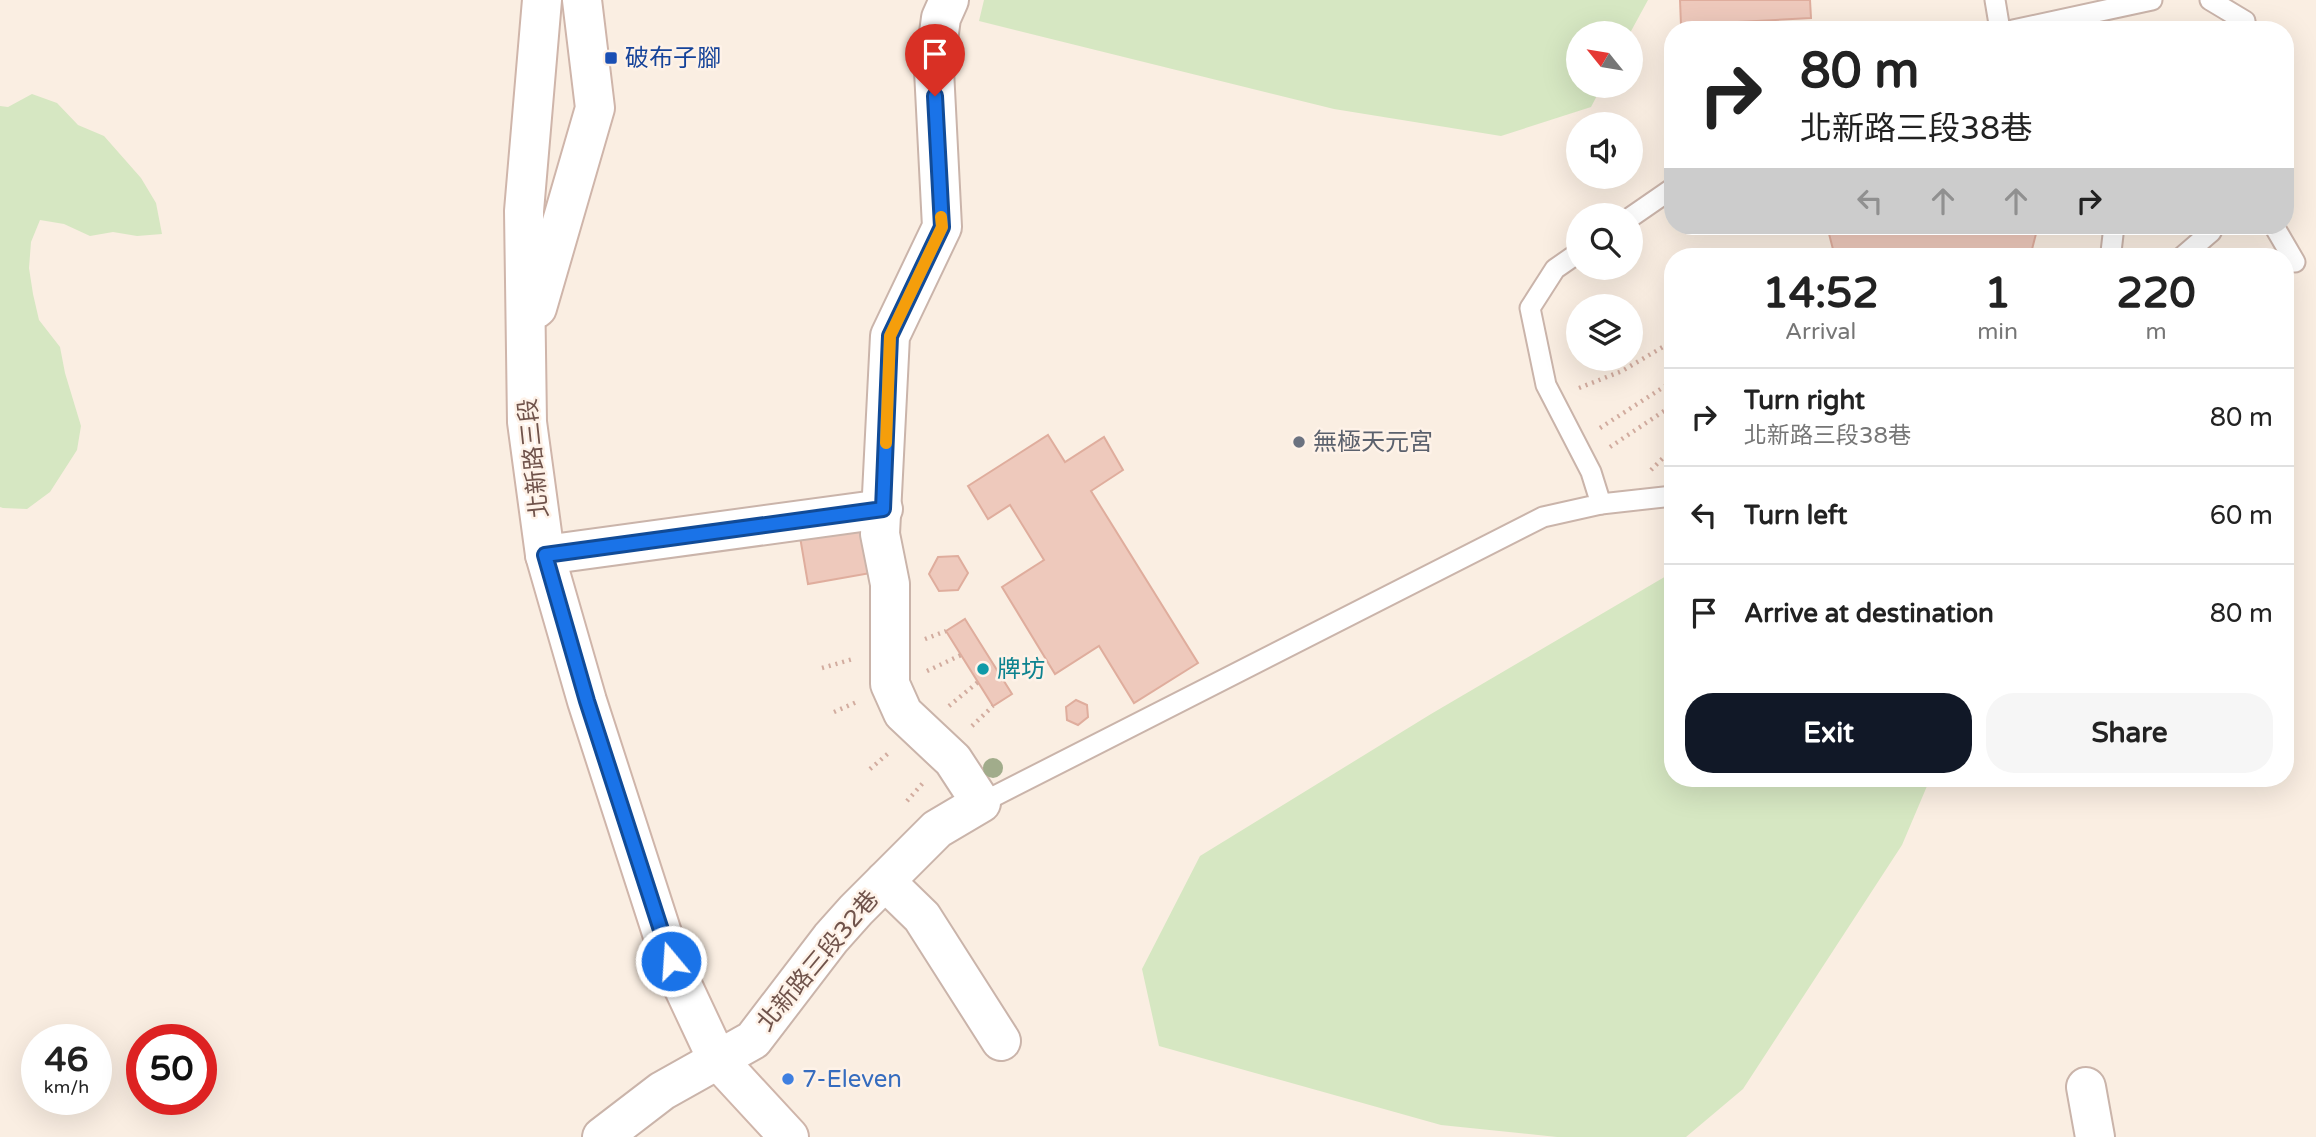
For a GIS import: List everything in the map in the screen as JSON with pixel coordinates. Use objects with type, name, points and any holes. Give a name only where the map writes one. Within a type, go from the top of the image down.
[{"type":"street","name":"北新路三段","points":[[542,0],[524,211],[527,422],[545,555],[587,701],[671,961],[717,1059],[789,1137]]},
{"type":"street","name":"北新路三段","points":[[526,350],[595,108],[582,0]]},
{"type":"street","points":[[949,0],[941,18],[934,70],[942,227],[890,336],[880,534],[890,584],[890,684],[903,713],[953,760],[981,803]]},
{"type":"street","points":[[545,555],[883,509]]},
{"type":"street","name":"北新路三段32巷","points":[[602,1137],[662,1091],[753,1040],[831,938],[884,881],[937,829],[981,803]]},
{"type":"street","points":[[884,881],[922,917],[1001,1041]]},
{"type":"street","points":[[2086,1087],[2095,1137]]},
{"type":"lane","points":[[1995,0],[1998,21]]},
{"type":"lane","points":[[2055,21],[2152,0]]},
{"type":"lane","points":[[2210,0],[2243,21]]},
{"type":"lane","points":[[1643,209],[1664,194]]},
{"type":"lane","points":[[2192,248],[2208,235]]},
{"type":"lane","points":[[1566,261],[1555,269],[1530,308],[1546,385],[1591,472],[1601,504]]},
{"type":"lane","points":[[981,803],[1544,517],[1601,504],[1664,497]]},
{"type":"path","points":[[1575,390],[1622,370],[1664,346]]},
{"type":"path","points":[[1598,429],[1664,387]]},
{"type":"path","points":[[1609,447],[1664,411]]},
{"type":"path","points":[[1648,473],[1664,457]]},
{"type":"path","points":[[926,671],[961,655]]},
{"type":"path","points":[[822,668],[853,659]]},
{"type":"path","points":[[940,713],[978,682]]},
{"type":"path","points":[[834,712],[863,699]]},
{"type":"path","points":[[969,729],[993,706]]},
{"type":"path","points":[[870,769],[893,749]]},
{"type":"path","points":[[907,801],[929,776]]},
{"type":"green space","points":[[984,0],[1648,0],[1637,21],[1566,21],[1566,98],[1596,98],[1591,107],[1566,112],[1566,115],[1501,136],[1334,109],[979,21]]},
{"type":"green space","points":[[32,94],[57,103],[78,125],[104,136],[141,178],[156,203],[162,234],[137,236],[113,232],[90,236],[64,224],[40,220],[31,242],[29,268],[33,294],[39,320],[60,347],[81,426],[77,450],[50,492],[27,509],[0,507],[0,106],[8,107]]},
{"type":"green space","points":[[1664,577],[1664,787],[1927,787],[1902,845],[1743,1089],[1686,1137],[1557,1137],[1441,1125],[1159,1046],[1142,969],[1200,856],[1431,714]]},
{"type":"building","points":[[1680,0],[1810,0],[1811,18],[1681,21]]},
{"type":"building","points":[[1829,235],[2036,235],[2032,248],[1833,248]]},
{"type":"building","points":[[1048,435],[1065,462],[1104,437],[1123,470],[1091,491],[1198,663],[1134,703],[1099,646],[1055,674],[1002,587],[1044,560],[1010,505],[988,519],[968,486]]},
{"type":"building","points":[[873,518],[882,571],[808,584],[799,531]]},
{"type":"building","points":[[958,556],[968,573],[958,590],[939,591],[929,574],[938,557]]},
{"type":"building","name":"牌坊","points":[[965,619],[1012,694],[993,706],[946,631]]},
{"type":"building","points":[[1076,700],[1087,705],[1088,717],[1078,725],[1067,720],[1066,707]]},
{"type":"slow traffic","points":[[886,443],[890,336],[942,227],[941,217]]},
{"type":"place","name":"破布子腳","points":[[611,58]]},
{"type":"place","name":"無極天元宮","points":[[1299,442]]},
{"type":"place","name":"牌坊","points":[[983,669]]},
{"type":"place","name":"7-Eleven","points":[[788,1079]]},
{"type":"route","points":[[671,961],[587,701],[545,555],[883,509],[890,336],[942,227],[935,96]]}]
